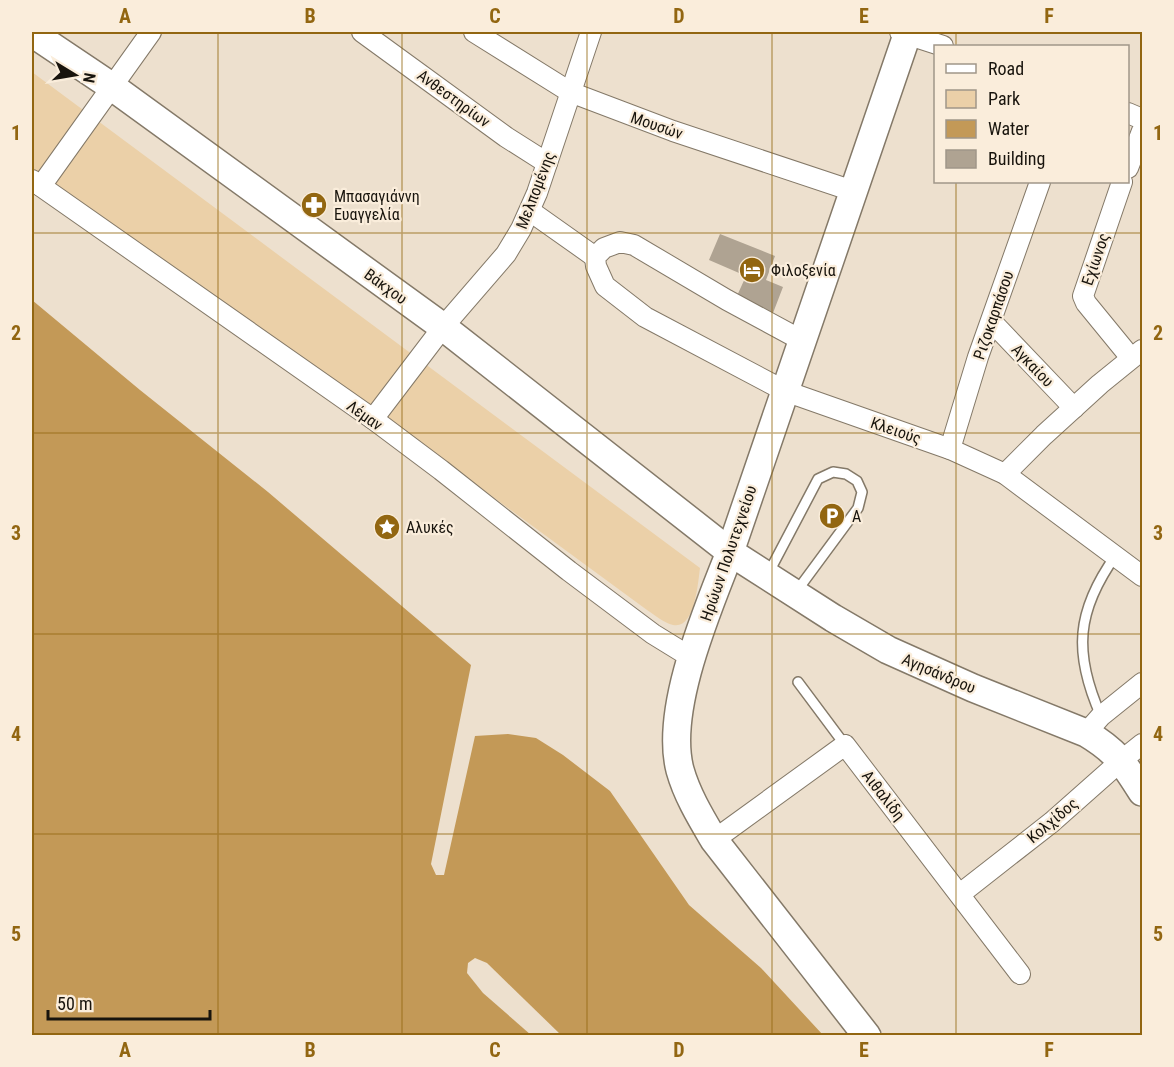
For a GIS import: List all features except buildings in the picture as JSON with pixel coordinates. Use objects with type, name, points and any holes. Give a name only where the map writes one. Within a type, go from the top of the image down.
[{"type":"street","points":[[36,183],[151,32]]},
{"type":"street","name":"Ανθεστηρίων","points":[[362,32],[506,137],[547,164]]},
{"type":"street","name":"Μουσών","points":[[474,32],[570,92],[663,127],[853,191]]},
{"type":"street","name":"Μελπομένης","points":[[372,419],[443,327],[506,254],[530,211],[591,32]]},
{"type":"street","points":[[905,32],[940,45]]},
{"type":"street","name":"Ηρώων Πολυτεχνείου","points":[[867,1035],[714,840],[695,807],[680,769],[677,742],[682,696],[692,658],[853,191],[905,32]]},
{"type":"street","name":"Βάκχου","points":[[32,33],[111,86],[443,327],[730,552]]},
{"type":"street","points":[[1129,113],[1143,119]]},
{"type":"street","points":[[1129,166],[1143,131]]},
{"type":"street","name":"Λέμαν","points":[[36,183],[372,419],[441,470],[568,571],[653,634],[692,658]]},
{"type":"street","name":"Ριζοκαρπάσου","points":[[950,449],[970,381],[1040,183]]},
{"type":"street","name":"Εχίωνος","points":[[1122,183],[1083,296],[1086,303],[1137,354]]},
{"type":"street","points":[[530,211],[595,257],[599,250],[610,244],[620,242],[634,245],[727,300],[801,340]]},
{"type":"street","name":"Κλειούς","points":[[595,257],[597,271],[605,286],[645,316],[784,391],[950,449],[1005,474],[1143,576]]},
{"type":"street","name":"Αγκαίου","points":[[992,322],[1074,408]]},
{"type":"street","points":[[1005,474],[1074,408],[1137,354]]},
{"type":"street","name":"Αγησάνδρου","points":[[730,552],[858,633],[901,656],[1094,724],[1100,741],[1132,752],[1143,792]]},
{"type":"street","points":[[1094,724],[1143,683]]},
{"type":"street","points":[[714,840],[845,745]]},
{"type":"street","name":"Αιθαλίδη","points":[[845,745],[1020,974]]},
{"type":"street","name":"Κολχίδος","points":[[960,894],[1052,822],[1132,752]]},
{"type":"lane","points":[[767,577],[818,480],[833,472],[846,474],[857,481],[862,492],[858,507],[795,594]]},
{"type":"lane","points":[[1094,724],[1082,642],[1083,623],[1098,584],[1116,555]]},
{"type":"lane","points":[[798,682],[845,745]]},
{"type":"green space","points":[[32,72],[700,568],[694,604],[686,620],[680,625],[663,621],[358,398],[32,171]]},
{"type":"water","points":[[32,300],[268,492],[471,665],[431,864],[436,875],[444,875],[475,736],[508,734],[536,738],[563,755],[610,791],[689,905],[761,968],[823,1035],[32,1035]]},
{"type":"pier","points":[[475,958],[487,963],[561,1035],[531,1035],[483,993],[467,973],[468,963]]},
{"type":"place","name":"Μπασαγιάννη Ευαγγελία","points":[[314,205]]},
{"type":"place","name":"Φιλοξενία","points":[[752,270]]},
{"type":"place","name":"Α","points":[[832,516]]},
{"type":"place","name":"Αλυκές","points":[[387,527]]}]
